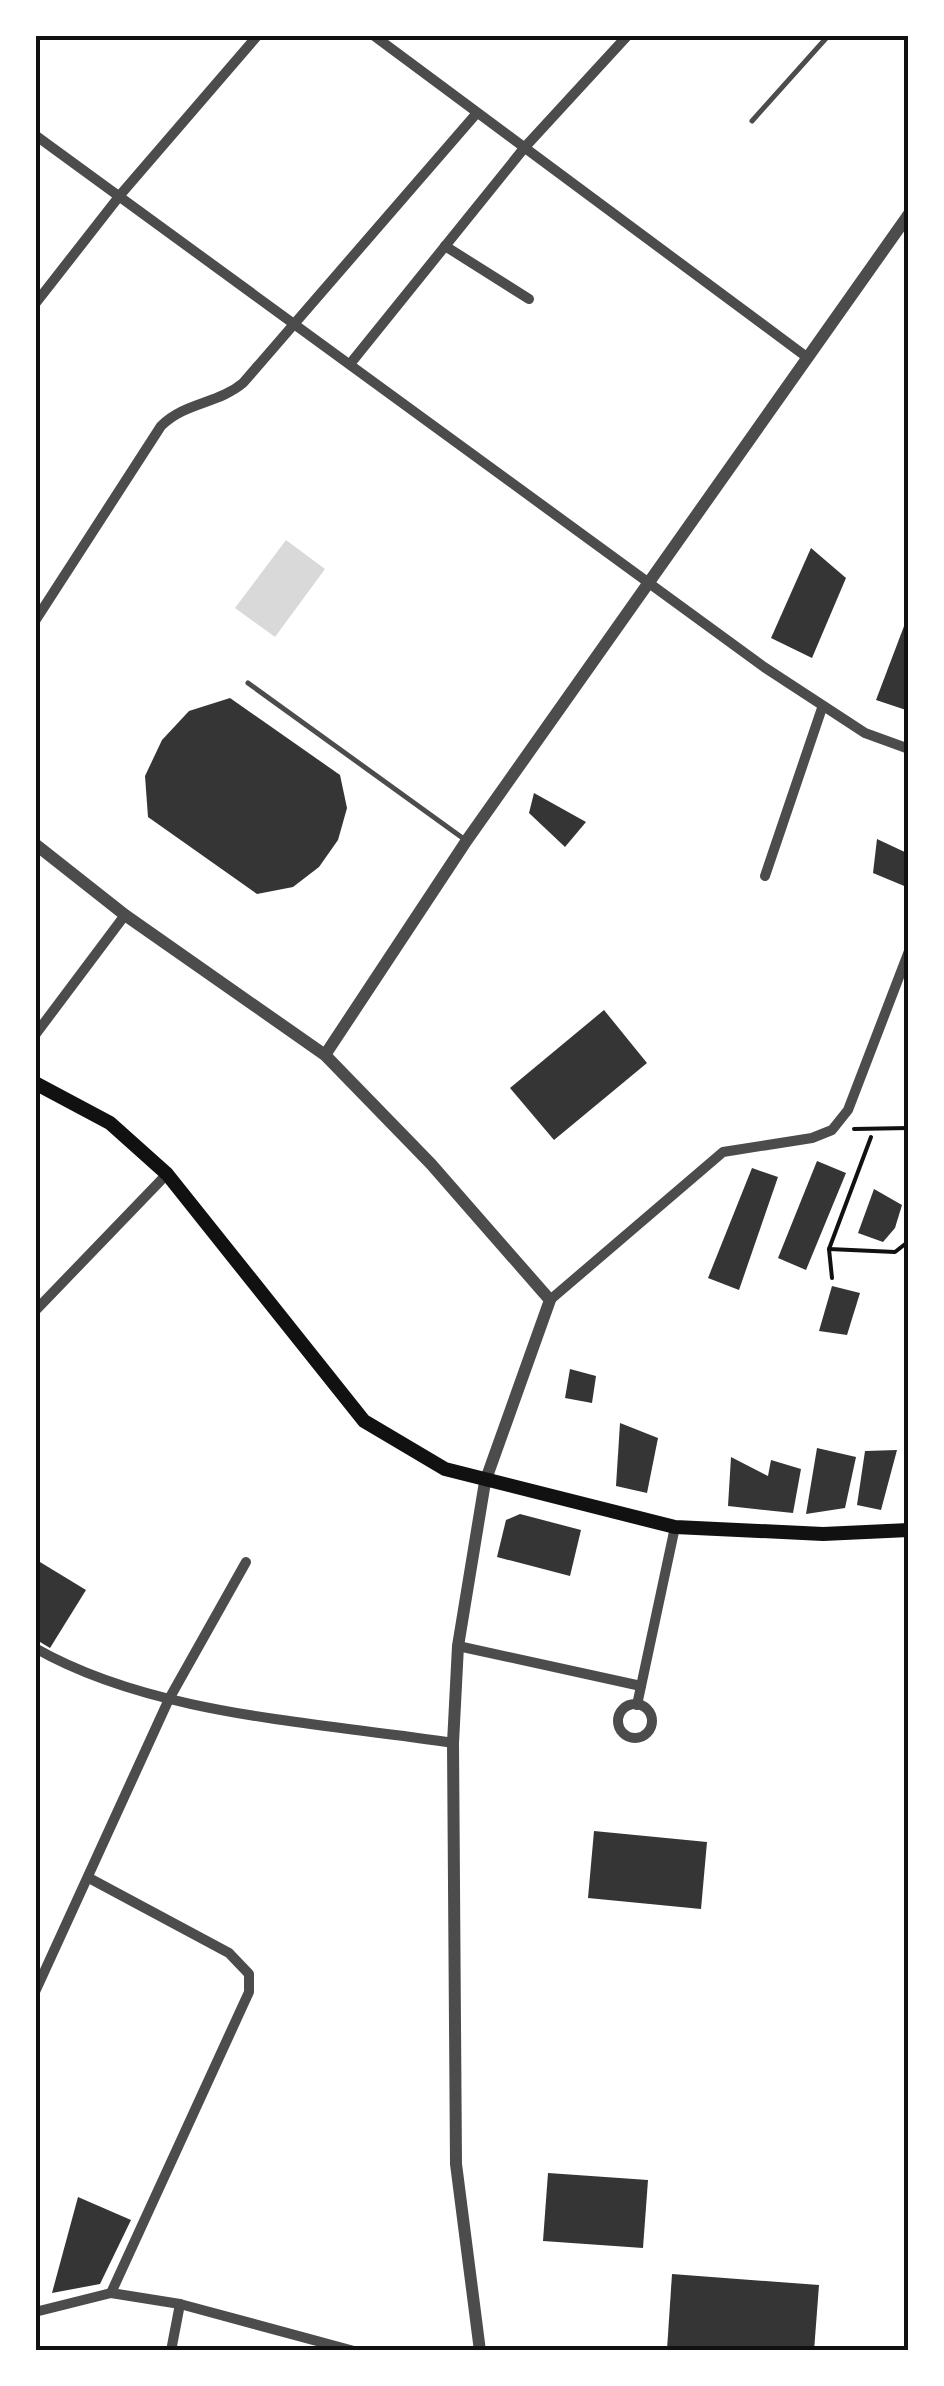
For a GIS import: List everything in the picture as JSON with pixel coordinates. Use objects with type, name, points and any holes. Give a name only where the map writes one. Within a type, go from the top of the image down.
[{"type":"main road","points":[[35,1083],[110,1123],[167,1174],[364,1421],[431,1462],[485,1482],[675,1527],[824,1534],[909,1530]]},
{"type":"street","points":[[35,304],[120,194],[258,35]]},
{"type":"street","points":[[373,35],[808,358]]},
{"type":"street","points":[[350,364],[524,148],[628,35]]},
{"type":"street","points":[[35,621],[162,426],[195,403],[226,397],[297,322],[476,114]]},
{"type":"street","points":[[35,135],[297,322],[649,586],[822,708],[865,733],[909,750]]},
{"type":"street","points":[[325,1055],[467,840],[909,214]]},
{"type":"street","points":[[445,246],[529,299]]},
{"type":"street","points":[[765,876],[822,708]]},
{"type":"street","points":[[35,844],[125,915],[325,1055],[431,1164],[550,1300]]},
{"type":"street","points":[[35,1035],[125,915]]},
{"type":"street","points":[[480,2351],[456,2164],[453,1743],[458,1646],[485,1482],[550,1300],[723,1152],[832,1130],[848,1110],[909,951]]},
{"type":"street","points":[[35,1311],[167,1174]]},
{"type":"street","points":[[637,1705],[675,1527]]},
{"type":"street","points":[[35,1992],[169,1699],[246,1562]]},
{"type":"street","points":[[458,1646],[641,1686]]},
{"type":"street","points":[[35,1648],[75,1670],[169,1699],[453,1743]]},
{"type":"street","points":[[88,1878],[228,1953],[249,1974],[249,1992],[111,2293]]},
{"type":"street","points":[[35,2312],[111,2293],[180,2304],[354,2351]]},
{"type":"street","points":[[171,2351],[180,2304]]},
{"type":"lane","points":[[752,121],[829,35]]},
{"type":"lane","points":[[248,683],[467,840]]},
{"type":"path","points":[[832,1130],[909,1128]]},
{"type":"path","points":[[832,1278],[830,1249],[871,1138]]},
{"type":"path","points":[[830,1249],[895,1252],[909,1241]]},
{"type":"shaded area","points":[[286,540],[325,569],[275,637],[235,608]]},
{"type":"building","points":[[811,548],[846,578],[812,658],[771,638]]},
{"type":"building","points":[[909,613],[909,711],[876,700]]},
{"type":"building","points":[[230,698],[340,775],[347,808],[338,840],[319,867],[293,887],[257,894],[148,817],[145,776],[162,740],[189,711]]},
{"type":"building","points":[[534,793],[586,822],[565,847],[529,813]]},
{"type":"building","points":[[877,839],[909,854],[909,888],[873,873]]},
{"type":"building","points":[[604,1010],[647,1063],[554,1140],[510,1088]]},
{"type":"building","points":[[817,1161],[846,1173],[806,1270],[778,1258]]},
{"type":"building","points":[[752,1168],[778,1177],[739,1290],[708,1278]]},
{"type":"building","points":[[874,1189],[902,1205],[895,1228],[883,1242],[858,1233]]},
{"type":"building","points":[[832,1286],[860,1293],[847,1335],[819,1331]]},
{"type":"building","points":[[570,1369],[596,1376],[592,1403],[565,1398]]},
{"type":"building","points":[[620,1423],[658,1438],[647,1493],[616,1486]]},
{"type":"building","points":[[817,1448],[856,1457],[845,1508],[806,1514]]},
{"type":"building","points":[[897,1450],[881,1510],[857,1505],[865,1451]]},
{"type":"building","points":[[731,1457],[768,1476],[771,1460],[801,1469],[793,1513],[728,1506]]},
{"type":"building","points":[[520,1514],[581,1530],[570,1576],[497,1557],[506,1520]]},
{"type":"building","points":[[35,1559],[86,1590],[50,1648],[35,1639]]},
{"type":"building","points":[[594,1831],[707,1842],[701,1909],[588,1898]]},
{"type":"building","points":[[548,2173],[648,2180],[643,2248],[543,2241]]},
{"type":"building","points":[[78,2197],[131,2220],[100,2284],[52,2293]]},
{"type":"building","points":[[672,2274],[819,2285],[814,2351],[667,2350]]}]
